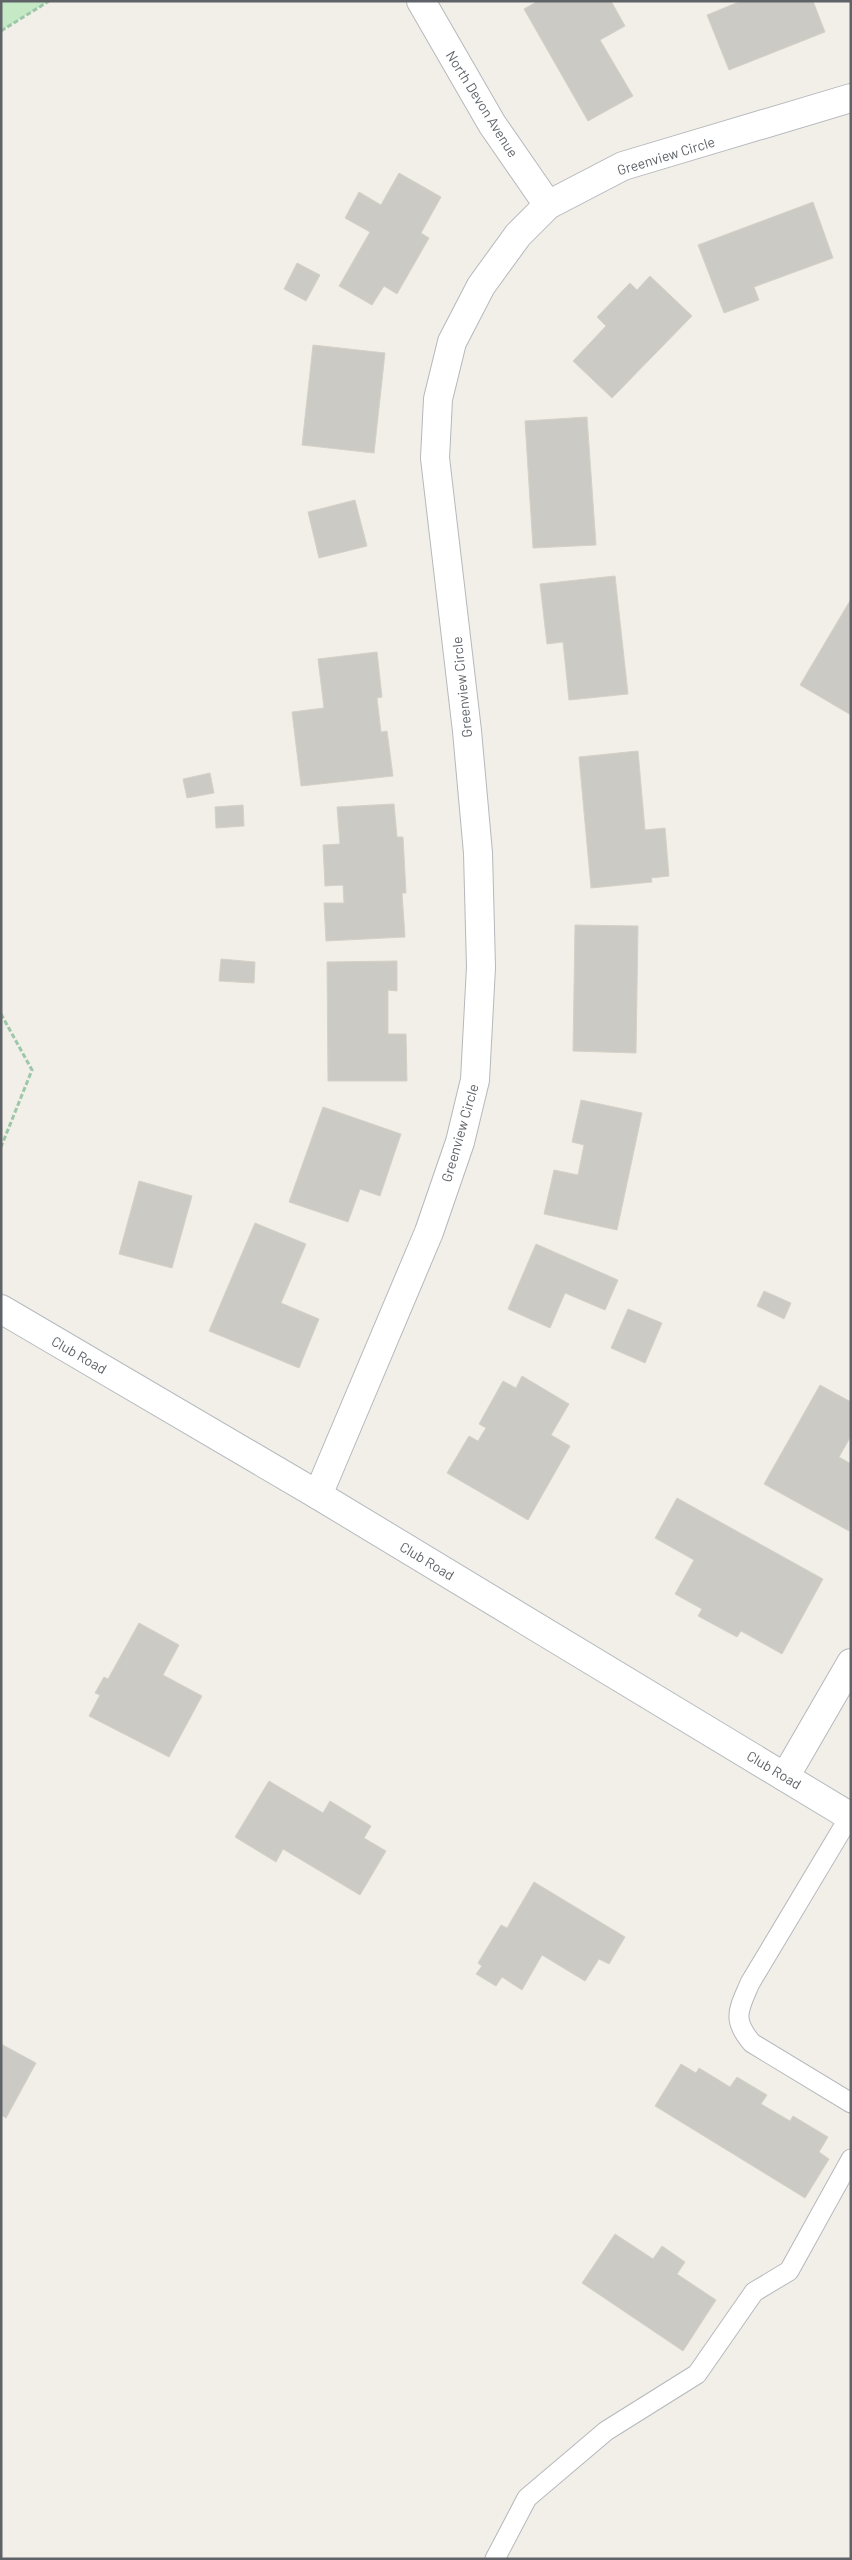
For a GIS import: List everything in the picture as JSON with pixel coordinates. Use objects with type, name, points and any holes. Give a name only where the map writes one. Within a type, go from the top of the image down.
[{"type":"street","name":"North Devon Avenue","points":[[421,1],[492,124],[548,204]]},
{"type":"street","name":"Greenview Circle","points":[[318,1496],[429,1232],[460,1142],[476,1080],[481,967],[478,853],[467,731],[435,458],[438,399],[452,342],[481,286],[518,235],[548,204],[623,166],[851,98]]},
{"type":"street","name":"Club Road","points":[[1,1309],[318,1496],[850,1817]]},
{"type":"street","points":[[785,1777],[851,1663]]},
{"type":"lane","points":[[850,1817],[750,1982],[739,2012],[740,2029],[752,2043],[851,2103]]},
{"type":"lane","points":[[494,2559],[527,2498],[606,2431],[697,2374],[754,2292],[789,2271],[851,2159]]},
{"type":"path","points":[[1,31],[50,1]]},
{"type":"path","points":[[1,1014],[32,1070],[1,1147]]},
{"type":"green space","points":[[1,1],[49,1],[1,31]]},
{"type":"building","points":[[538,1],[611,1],[625,26],[600,40],[633,96],[588,121],[524,9]]},
{"type":"building","points":[[741,1],[813,1],[825,32],[729,70],[707,15]]},
{"type":"building","points":[[399,173],[441,197],[421,233],[429,238],[397,294],[384,286],[372,305],[339,286],[370,232],[345,218],[359,192],[381,205]]},
{"type":"building","points":[[813,202],[833,258],[754,287],[759,300],[724,313],[698,245]]},
{"type":"building","points":[[297,263],[320,275],[306,301],[284,289]]},
{"type":"building","points":[[650,276],[692,316],[612,398],[573,361],[606,326],[597,317],[630,283],[637,290]]},
{"type":"building","points":[[313,345],[385,353],[374,453],[302,445]]},
{"type":"building","points":[[587,417],[596,545],[533,548],[525,421]]},
{"type":"building","points":[[355,500],[367,546],[319,558],[308,512]]},
{"type":"building","points":[[615,576],[628,694],[569,700],[563,642],[547,644],[540,584]]},
{"type":"building","points":[[851,599],[851,715],[800,685]]},
{"type":"building","points":[[377,652],[382,697],[377,698],[381,732],[387,731],[393,776],[301,786],[292,712],[324,708],[318,659]]},
{"type":"building","points":[[638,751],[645,830],[665,828],[669,876],[651,878],[652,882],[591,888],[579,757]]},
{"type":"building","points":[[210,773],[214,793],[187,798],[183,779]]},
{"type":"building","points":[[394,804],[397,837],[403,837],[406,893],[402,893],[405,937],[326,941],[324,903],[344,903],[343,885],[325,886],[323,845],[340,844],[337,807]]},
{"type":"building","points":[[243,805],[244,826],[216,828],[215,807]]},
{"type":"building","points":[[575,925],[638,926],[636,1053],[573,1051]]},
{"type":"building","points":[[221,959],[255,962],[254,983],[219,981]]},
{"type":"building","points":[[397,961],[397,991],[388,990],[388,1034],[406,1034],[407,1081],[328,1081],[327,962]]},
{"type":"building","points":[[581,1100],[642,1113],[617,1230],[544,1214],[554,1170],[578,1175],[584,1145],[572,1142]]},
{"type":"building","points":[[323,1107],[401,1134],[380,1196],[360,1189],[348,1222],[289,1202]]},
{"type":"building","points":[[139,1181],[192,1196],[172,1268],[119,1254]]},
{"type":"building","points":[[255,1223],[306,1244],[281,1303],[319,1319],[299,1368],[209,1331]]},
{"type":"building","points":[[536,1244],[618,1280],[605,1310],[565,1293],[550,1328],[508,1309]]},
{"type":"building","points":[[764,1291],[791,1303],[784,1319],[757,1306]]},
{"type":"building","points":[[628,1309],[662,1323],[645,1363],[611,1348]]},
{"type":"building","points":[[522,1376],[569,1404],[551,1435],[570,1446],[528,1520],[447,1473],[469,1436],[478,1441],[486,1428],[479,1424],[503,1381],[516,1388]]},
{"type":"building","points":[[820,1385],[851,1402],[851,1436],[839,1457],[851,1464],[849,1531],[764,1484]]},
{"type":"building","points":[[677,1498],[823,1579],[782,1654],[741,1631],[737,1637],[698,1616],[702,1609],[675,1594],[694,1560],[655,1538]]},
{"type":"building","points":[[139,1623],[179,1645],[163,1675],[202,1696],[169,1757],[89,1716],[100,1695],[95,1693],[104,1677],[108,1679]]},
{"type":"building","points":[[269,1781],[323,1813],[330,1801],[371,1826],[364,1838],[386,1851],[360,1895],[283,1849],[276,1862],[235,1837]]},
{"type":"building","points":[[534,1882],[625,1937],[609,1964],[599,1959],[585,1981],[542,1955],[522,1990],[502,1977],[496,1986],[476,1974],[482,1966],[478,1963],[501,1925],[507,1928]]},
{"type":"building","points":[[1,2044],[36,2063],[6,2118],[1,2115]]},
{"type":"building","points":[[681,2064],[696,2073],[699,2068],[730,2087],[737,2077],[767,2095],[761,2104],[790,2121],[793,2116],[828,2137],[819,2152],[829,2159],[805,2198],[655,2106]]},
{"type":"building","points":[[615,2234],[653,2259],[662,2246],[685,2262],[677,2274],[716,2300],[683,2351],[582,2283]]}]
